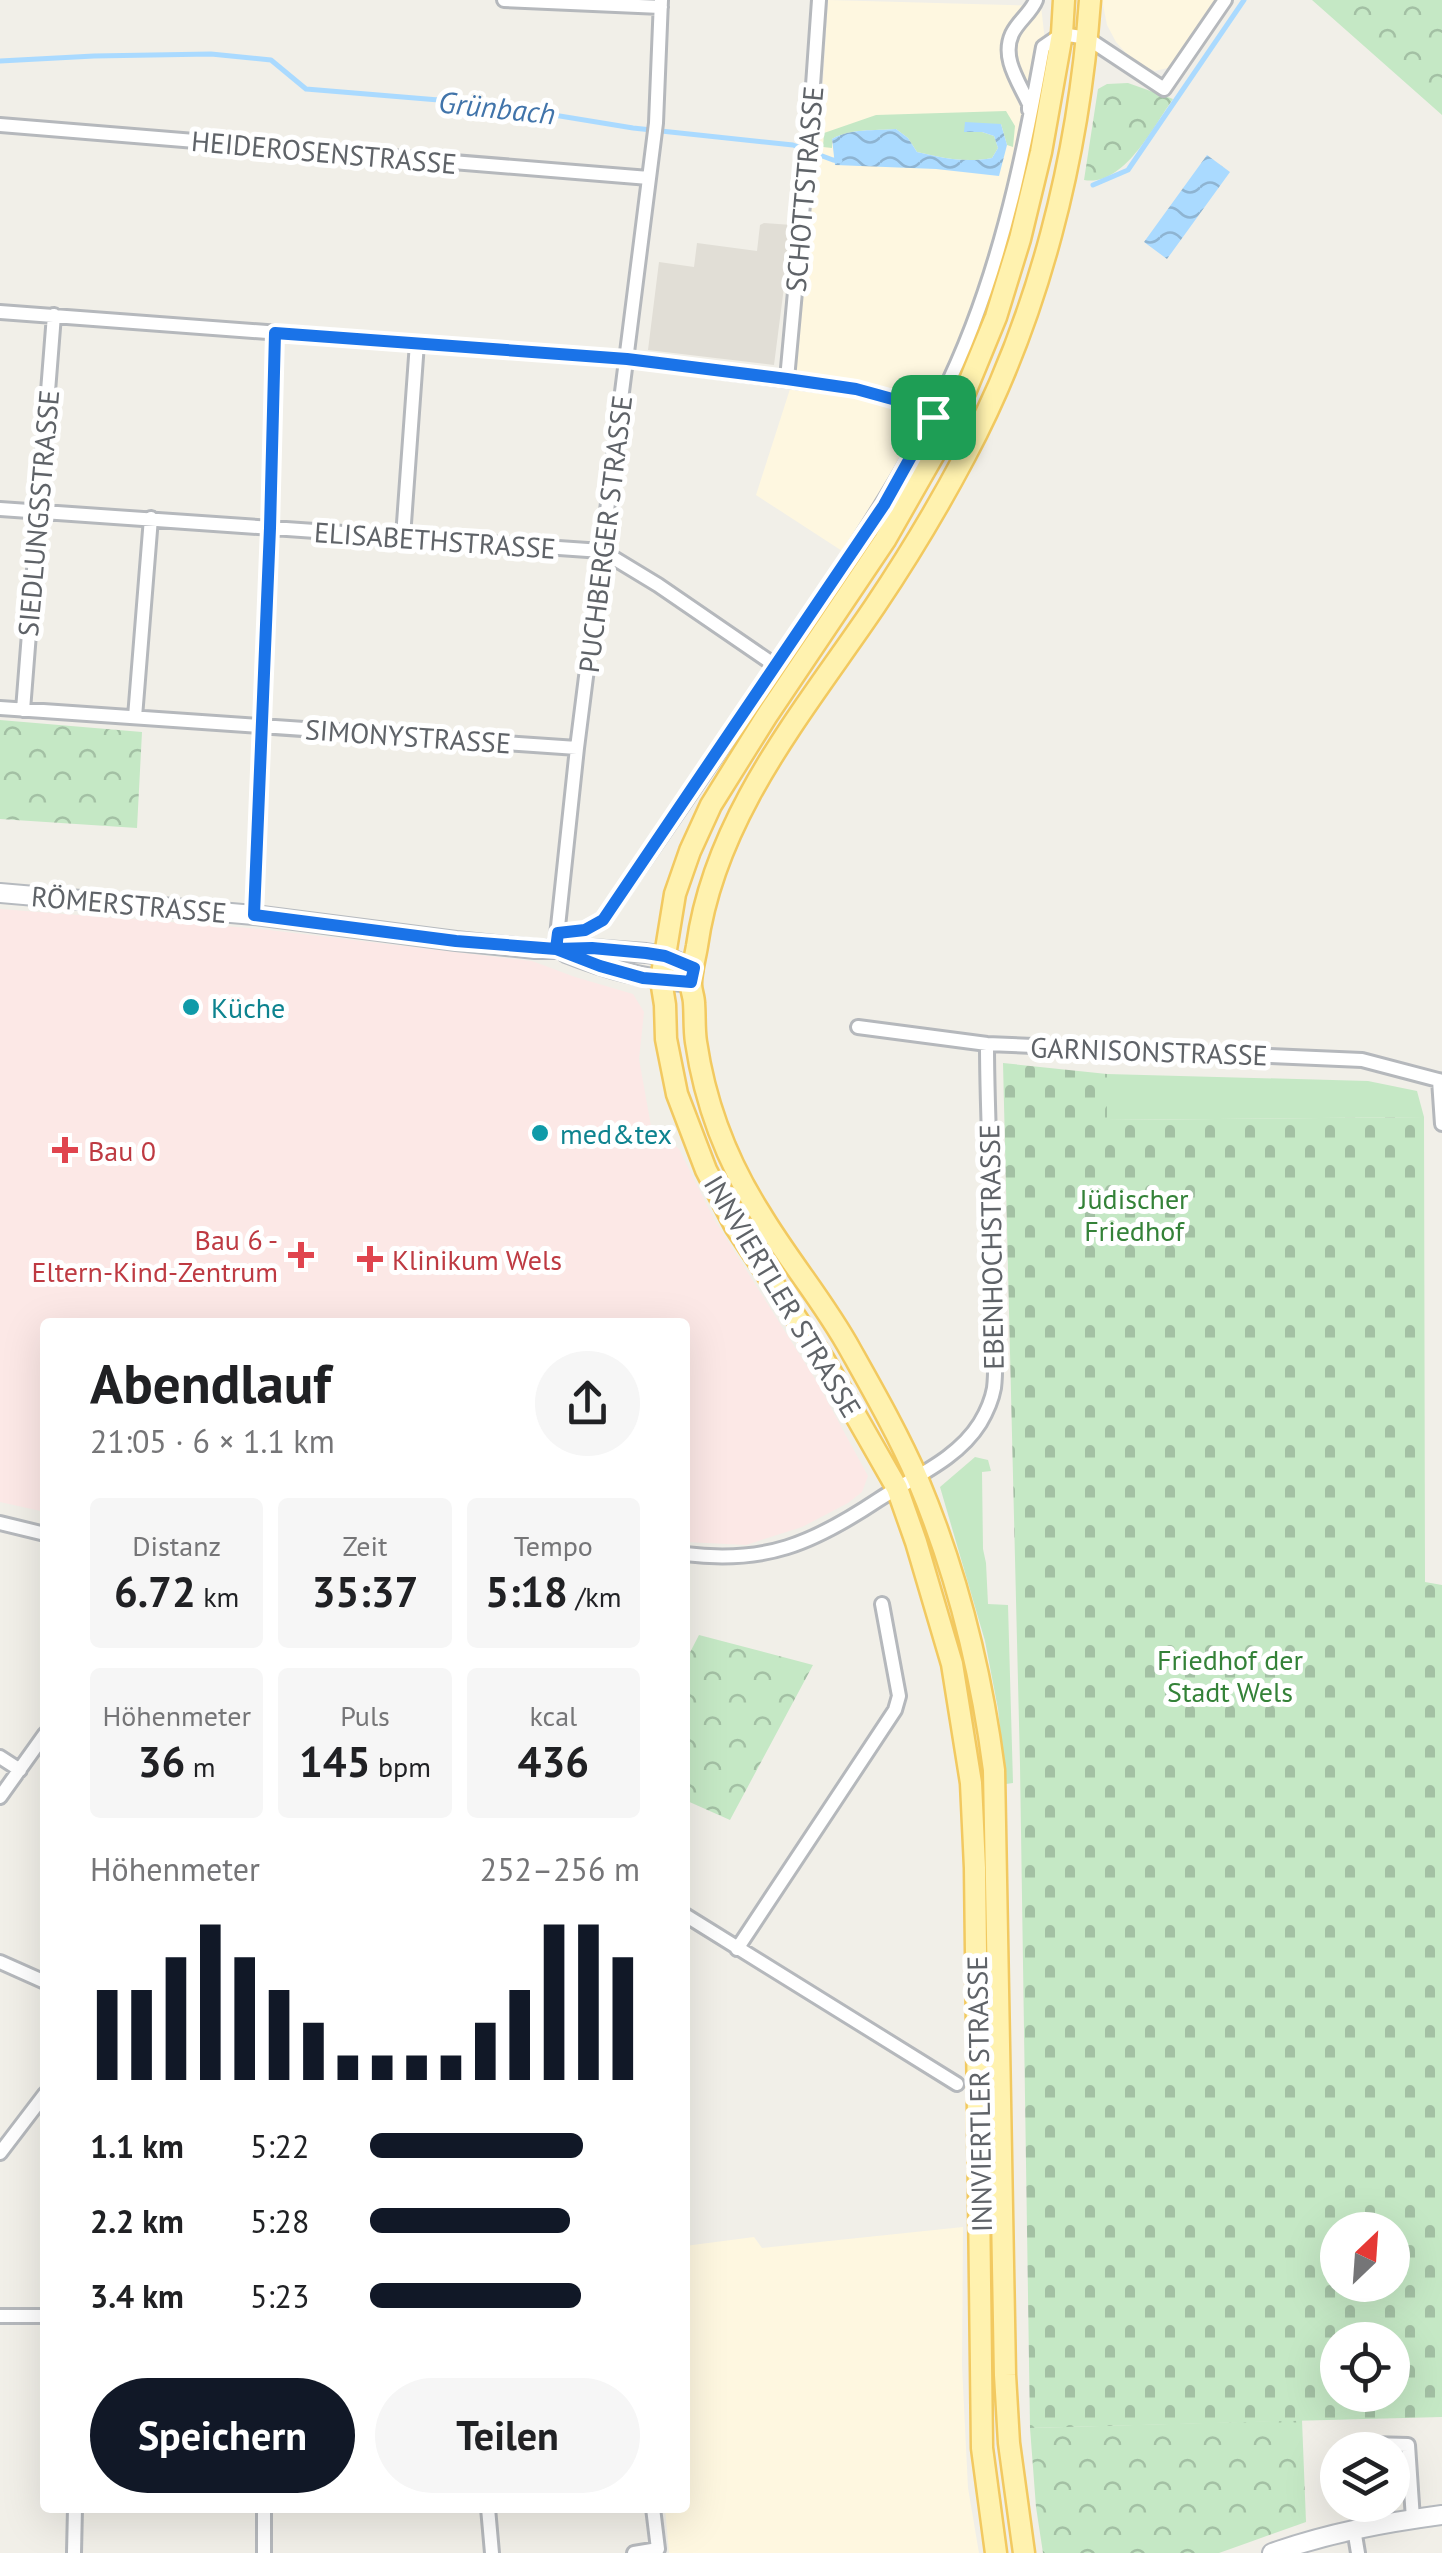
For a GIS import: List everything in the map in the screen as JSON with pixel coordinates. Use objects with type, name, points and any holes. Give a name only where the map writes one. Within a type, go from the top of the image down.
[{"type":"main road","name":"INNVIERTLER STRASSE","points":[[996,2553],[982,2448],[976,1868],[971,1783],[952,1664],[934,1597],[896,1488],[824,1360],[735,1226],[706,1170],[677,1094],[666,1039],[661,980],[675,894],[710,805],[885,540],[966,390],[996,317],[1042,152],[1064,0]]},
{"type":"main road","name":"INNVIERTLER STRASSE","points":[[1024,2553],[1016,2510],[1005,2375],[994,1770],[972,1638],[916,1476],[849,1346],[758,1211],[714,1122],[695,1037],[692,976],[709,885],[738,816],[788,733],[909,555],[992,401],[1022,324],[1052,228],[1070,152],[1090,0]]},
{"type":"main road","name":"RÖMERSTRASSE","points":[[0,893],[254,915],[456,941],[557,941],[665,956],[692,976]]},
{"type":"main road","name":"RÖMERSTRASSE","points":[[557,941],[600,966],[661,980],[692,976]]},
{"type":"main road","points":[[1410,2519],[1442,2515]]},
{"type":"main road","points":[[1272,2553],[1354,2529],[1365,2522]]},
{"type":"street","points":[[504,0],[661,3]]},
{"type":"street","name":"SCHOTTSTRASSE","points":[[787,379],[819,0]]},
{"type":"street","points":[[1029,122],[1028,104],[1007,54],[1012,33],[1036,0]]},
{"type":"street","points":[[557,941],[603,920],[884,505],[933,417],[996,259],[1013,197],[1043,47],[1062,34],[1087,38],[1164,89],[1226,0]]},
{"type":"street","name":"PUCHBERGER STRASSE","points":[[557,941],[656,129],[661,3]]},
{"type":"street","name":"HEIDEROSENSTRASSE","points":[[0,125],[649,178]]},
{"type":"street","points":[[0,312],[627,359],[856,389],[896,400],[933,417]]},
{"type":"street","name":"SIEDLUNGSSTRASSE","points":[[23,710],[54,316]]},
{"type":"street","points":[[254,915],[275,333]]},
{"type":"street","points":[[403,537],[417,343]]},
{"type":"street","name":"ELISABETHSTRASSE","points":[[0,509],[602,552],[658,585],[776,666]]},
{"type":"street","points":[[134,717],[151,518]]},
{"type":"street","name":"SIMONYSTRASSE","points":[[0,708],[578,748]]},
{"type":"street","name":"GARNISONSTRASSE","points":[[858,1028],[987,1044],[1362,1060],[1440,1080],[1442,1124]]},
{"type":"street","name":"EBENHOCHSTRASSE","points":[[690,1554],[761,1555],[838,1527],[954,1453],[988,1408],[994,1389],[994,1282],[987,1044]]},
{"type":"street","points":[[0,1523],[40,1533]]},
{"type":"street","points":[[737,1948],[895,1710],[900,1696],[882,1604]]},
{"type":"street","points":[[0,1797],[40,1741]]},
{"type":"street","points":[[0,1758],[20,1770]]},
{"type":"street","points":[[690,1918],[957,2084]]},
{"type":"street","points":[[0,1962],[40,1980]]},
{"type":"street","points":[[0,2153],[40,2101]]},
{"type":"street","points":[[0,2316],[40,2316]]},
{"type":"street","points":[[1410,2475],[1413,2519]]},
{"type":"street","points":[[74,2553],[75,2513]]},
{"type":"street","points":[[264,2513],[264,2553]]},
{"type":"street","points":[[488,2513],[492,2553]]},
{"type":"street","points":[[634,2553],[658,2549],[654,2513]]},
{"type":"street","points":[[1354,2529],[1358,2553]]},
{"type":"shaded area","points":[[828,0],[1041,6],[1046,50],[1041,97],[1023,181],[982,323],[947,406],[859,562],[756,495],[790,389],[820,129]]},
{"type":"shaded area","points":[[1102,0],[1218,0],[1176,66],[1155,71],[1133,61],[1116,42],[1107,25]]},
{"type":"shaded area","points":[[760,225],[792,225],[774,365],[648,350],[659,262],[694,267],[697,243],[757,251]]},
{"type":"shaded area","name":"Klinikum Wels","points":[[0,909],[261,929],[532,961],[633,994],[644,1012],[639,1059],[651,1126],[679,1149],[714,1219],[817,1382],[868,1476],[862,1492],[848,1503],[802,1527],[746,1545],[690,1542],[690,1318],[40,1318],[40,1511],[0,1502]]},
{"type":"shaded area","points":[[963,2227],[962,2366],[968,2488],[979,2553],[669,2553],[665,2513],[690,2513],[690,2245],[754,2237],[762,2248]]},
{"type":"green space","points":[[1312,0],[1442,0],[1442,115]]},
{"type":"green space","points":[[1128,83],[1173,99],[1124,165],[1098,180],[1084,180],[1098,89],[1107,84]]},
{"type":"green space","points":[[1006,111],[1015,126],[1013,147],[1007,145],[1001,124],[982,132],[994,136],[998,148],[992,158],[964,160],[917,152],[896,129],[847,133],[832,139],[832,148],[823,147],[824,133],[876,115]]},
{"type":"green space","points":[[0,720],[142,732],[137,828],[0,819]]},
{"type":"green space","name":"Friedhof der Stadt Wels","points":[[1003,1063],[1107,1074],[1107,1120],[1424,1117],[1425,1582],[1442,1585],[1442,2417],[1030,2428],[1020,1765]]},
{"type":"green space","points":[[1107,1074],[1368,1081],[1417,1091],[1424,1117],[1106,1120]]},
{"type":"green space","points":[[975,1457],[988,1460],[991,1471],[982,1472],[988,1604],[1008,1605],[1013,1783],[1006,1784],[985,1641],[940,1487]]},
{"type":"green space","points":[[699,1635],[813,1665],[730,1820],[690,1802],[690,1652]]},
{"type":"green space","points":[[1302,2420],[1306,2522],[1219,2553],[1043,2553],[1030,2428]]},
{"type":"water","points":[[965,122],[1001,124],[1007,145],[999,176],[835,165],[832,139],[855,132],[896,129],[917,152],[964,160],[992,158],[998,148],[994,136],[964,132]]},
{"type":"water","points":[[1207,155],[1230,172],[1167,259],[1144,242]]},
{"type":"waterway","name":"Grünbach","points":[[1093,185],[1128,170],[1244,0]]},
{"type":"waterway","name":"Grünbach","points":[[0,61],[211,54],[271,60],[306,89],[487,104],[633,128],[793,145],[840,161]]},
{"type":"place","name":"Küche","points":[[191,1007]]},
{"type":"place","name":"med&tex","points":[[540,1133]]},
{"type":"place","name":"Bau 0","points":[[65,1150]]},
{"type":"place","name":"Bau 6 - Eltern-Kind-Zentrum","points":[[301,1255]]},
{"type":"place","name":"Klinikum Wels","points":[[370,1259]]},
{"type":"route","points":[[933,417],[884,505],[603,920],[585,930],[558,933],[556,949],[592,948],[665,956],[694,968],[691,982],[643,978],[556,949],[456,941],[254,915],[275,333],[627,359],[787,379],[856,389],[896,400],[933,417]]},
{"type":"park label","name":"Jüdischer Friedhof","points":[[1134,1214]]}]
